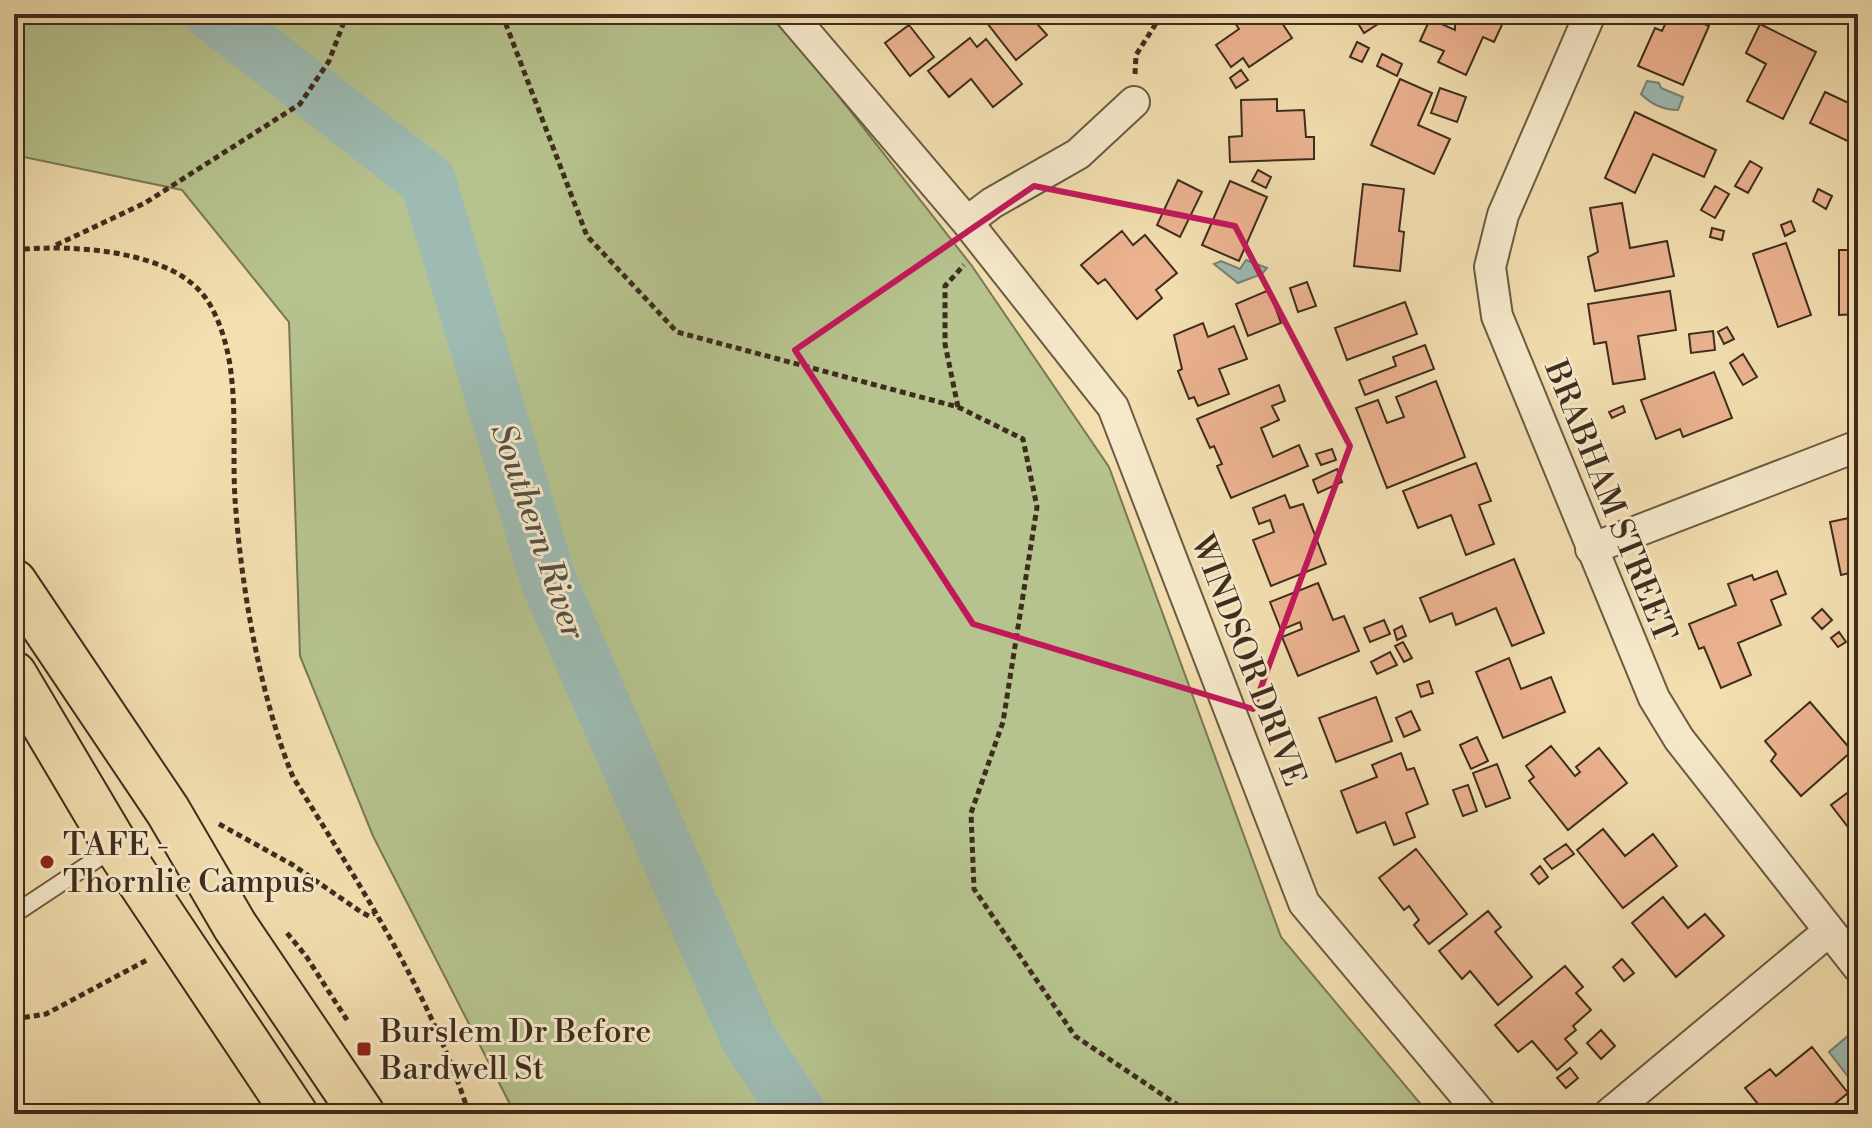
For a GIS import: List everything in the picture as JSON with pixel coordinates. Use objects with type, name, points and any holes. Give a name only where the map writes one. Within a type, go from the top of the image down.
[{"type":"main road","points":[[14,582],[168,811],[235,926],[362,1114]]},
{"type":"main road","points":[[14,674],[116,846],[295,1114]]},
{"type":"main road","points":[[116,846],[168,811]]},
{"type":"street","name":"WINDSOR DRIVE","points":[[790,14],[976,232],[1113,407],[1304,903],[1481,1114]]},
{"type":"street","name":"BRABHAM STREET","points":[[1590,14],[1503,215],[1490,267],[1497,316],[1642,676],[1666,719],[1858,967]]},
{"type":"street","points":[[976,232],[992,203],[1078,154],[1134,102]]},
{"type":"street","points":[[1591,549],[1858,446]]},
{"type":"street","points":[[1609,1114],[1829,931]]},
{"type":"lane","points":[[14,914],[116,846]]},
{"type":"path","points":[[55,245],[145,203],[300,104],[329,61],[347,14]]},
{"type":"path","points":[[502,14],[587,236],[677,332],[958,407],[1023,439],[1037,507],[1003,722],[971,813],[974,889],[1075,1036],[1191,1114]]},
{"type":"path","points":[[1134,102],[1136,55],[1162,14]]},
{"type":"path","points":[[958,407],[945,344],[945,286],[976,232]]},
{"type":"path","points":[[14,250],[55,245],[155,262],[183,276],[208,301],[223,335],[231,372],[235,500],[245,586],[280,744],[293,777],[405,961],[450,1054],[469,1114]]},
{"type":"path","points":[[213,821],[293,865],[361,912],[369,916],[375,913]]},
{"type":"path","points":[[14,1019],[46,1014],[147,960]]},
{"type":"highlighted area","points":[[1034,186],[1235,226],[1350,446],[1253,709],[973,624],[795,350]]},
{"type":"green space","points":[[25,14],[774,14],[972,266],[1109,467],[1281,937],[1429,1114],[515,1114],[373,836],[300,656],[289,322],[182,190],[14,155],[14,27]]},
{"type":"water","points":[[1647,81],[1659,83],[1661,88],[1683,97],[1678,110],[1658,106],[1641,94]]},
{"type":"water","points":[[1246,260],[1267,268],[1262,274],[1238,283],[1214,264],[1221,261],[1240,269]]},
{"type":"water","points":[[1849,1035],[1858,1046],[1858,1080],[1853,1083],[1829,1052]]},
{"type":"building","points":[[980,14],[1052,14],[1038,25],[1047,35],[1016,60]]},
{"type":"building","points":[[1229,14],[1276,14],[1292,38],[1249,67],[1243,58],[1231,67],[1216,45],[1239,29]]},
{"type":"building","points":[[1439,14],[1507,14],[1494,42],[1483,37],[1466,75],[1438,62],[1444,51],[1420,41],[1430,19],[1455,30],[1455,21]]},
{"type":"building","points":[[1670,14],[1683,14],[1709,26],[1683,85],[1638,66],[1655,28],[1662,31]]},
{"type":"building","points":[[1373,16],[1378,24],[1364,33],[1359,25]]},
{"type":"building","points":[[1760,24],[1816,52],[1783,119],[1747,101],[1766,64],[1746,53]]},
{"type":"building","points":[[909,25],[934,57],[910,76],[885,43]]},
{"type":"building","points":[[970,38],[977,47],[986,39],[1022,84],[993,107],[971,79],[949,97],[928,71]]},
{"type":"building","points":[[1357,42],[1369,48],[1362,62],[1350,57]]},
{"type":"building","points":[[1382,54],[1402,64],[1397,76],[1377,66]]},
{"type":"building","points":[[1241,70],[1248,80],[1236,88],[1230,78]]},
{"type":"building","points":[[1400,79],[1432,93],[1418,125],[1450,139],[1434,174],[1371,145]]},
{"type":"building","points":[[1440,88],[1466,97],[1457,122],[1431,113]]},
{"type":"building","points":[[1825,92],[1855,106],[1858,100],[1858,146],[1810,123]]},
{"type":"building","points":[[1277,99],[1277,111],[1304,110],[1306,137],[1314,137],[1314,159],[1230,162],[1229,137],[1242,136],[1241,100]]},
{"type":"building","points":[[1635,112],[1716,150],[1704,177],[1653,154],[1635,193],[1605,178]]},
{"type":"building","points":[[1750,161],[1762,168],[1748,193],[1735,186]]},
{"type":"building","points":[[1258,170],[1271,177],[1266,188],[1252,181]]},
{"type":"building","points":[[1178,180],[1202,192],[1180,237],[1157,225]]},
{"type":"building","points":[[1230,181],[1267,197],[1239,261],[1202,245]]},
{"type":"building","points":[[1363,184],[1404,189],[1399,231],[1404,232],[1400,271],[1354,266]]},
{"type":"building","points":[[1715,186],[1729,194],[1715,218],[1701,210]]},
{"type":"building","points":[[1818,189],[1832,196],[1826,209],[1813,201]]},
{"type":"building","points":[[1622,203],[1630,248],[1667,241],[1674,276],[1595,291],[1588,257],[1598,252],[1590,208]]},
{"type":"building","points":[[1791,221],[1795,231],[1785,236],[1781,225]]},
{"type":"building","points":[[1712,228],[1724,231],[1722,240],[1710,237]]},
{"type":"building","points":[[1122,231],[1133,245],[1145,235],[1177,273],[1156,290],[1162,298],[1137,319],[1105,279],[1098,284],[1081,265]]},
{"type":"building","points":[[1786,243],[1811,315],[1778,327],[1753,254]]},
{"type":"building","points":[[1839,250],[1858,250],[1858,314],[1839,315]]},
{"type":"building","points":[[1307,282],[1316,306],[1298,312],[1290,288]]},
{"type":"building","points":[[1269,290],[1281,323],[1248,336],[1236,304]]},
{"type":"building","points":[[1670,291],[1676,330],[1638,336],[1645,379],[1613,384],[1606,342],[1594,344],[1588,304]]},
{"type":"building","points":[[1405,302],[1417,334],[1347,360],[1335,328]]},
{"type":"building","points":[[1203,323],[1208,337],[1234,326],[1247,359],[1219,369],[1229,394],[1198,406],[1194,397],[1189,399],[1178,371],[1182,369],[1174,335]]},
{"type":"building","points":[[1727,327],[1734,339],[1724,344],[1718,332]]},
{"type":"building","points":[[1713,331],[1715,350],[1691,353],[1689,334]]},
{"type":"building","points":[[1425,345],[1434,369],[1365,395],[1359,380],[1396,366],[1393,357]]},
{"type":"building","points":[[1743,354],[1757,377],[1743,385],[1730,363]]},
{"type":"building","points":[[1714,372],[1732,418],[1683,437],[1680,429],[1656,439],[1641,400]]},
{"type":"building","points":[[1436,381],[1465,457],[1387,488],[1356,408],[1378,400],[1387,423],[1404,417],[1396,397]]},
{"type":"building","points":[[1279,385],[1285,401],[1272,406],[1279,420],[1261,428],[1273,457],[1299,445],[1308,466],[1231,498],[1217,466],[1222,464],[1214,446],[1210,448],[1197,419]]},
{"type":"building","points":[[1623,406],[1625,412],[1612,418],[1609,412]]},
{"type":"building","points":[[1332,449],[1336,460],[1321,465],[1316,454]]},
{"type":"building","points":[[1476,463],[1491,501],[1479,505],[1494,544],[1466,555],[1451,515],[1418,528],[1403,491]]},
{"type":"building","points":[[1337,469],[1342,482],[1318,493],[1313,480]]},
{"type":"building","points":[[1285,495],[1290,508],[1303,504],[1326,564],[1271,586],[1253,540],[1274,532],[1270,520],[1259,524],[1253,508]]},
{"type":"building","points":[[1858,516],[1858,571],[1841,575],[1830,522]]},
{"type":"building","points":[[1514,559],[1544,633],[1512,646],[1496,608],[1456,625],[1452,613],[1430,622],[1420,598]]},
{"type":"building","points":[[1777,571],[1786,594],[1771,600],[1781,625],[1738,643],[1751,675],[1721,688],[1704,647],[1699,649],[1689,624],[1736,605],[1728,584],[1752,575],[1754,580]]},
{"type":"building","points":[[1318,583],[1333,620],[1344,616],[1359,651],[1298,676],[1282,637],[1302,629],[1300,622],[1281,630],[1270,602]]},
{"type":"building","points":[[1822,609],[1832,620],[1822,629],[1812,618]]},
{"type":"building","points":[[1384,620],[1390,634],[1370,642],[1364,628]]},
{"type":"building","points":[[1402,626],[1406,636],[1397,640],[1394,630]]},
{"type":"building","points":[[1839,632],[1846,642],[1838,647],[1831,638]]},
{"type":"building","points":[[1403,642],[1412,658],[1404,662],[1395,646]]},
{"type":"building","points":[[1390,652],[1397,665],[1377,674],[1371,662]]},
{"type":"building","points":[[1509,658],[1521,689],[1551,677],[1565,712],[1503,738],[1476,672]]},
{"type":"building","points":[[1429,681],[1433,693],[1421,697],[1417,685]]},
{"type":"building","points":[[1376,697],[1392,741],[1336,762],[1319,718]]},
{"type":"building","points":[[1810,702],[1852,751],[1801,796],[1771,761],[1776,754],[1765,741]]},
{"type":"building","points":[[1411,711],[1420,730],[1404,737],[1396,718]]},
{"type":"building","points":[[1477,737],[1488,761],[1471,769],[1460,745]]},
{"type":"building","points":[[1551,746],[1575,776],[1580,772],[1576,767],[1599,748],[1627,783],[1568,830],[1529,781],[1534,777],[1526,766]]},
{"type":"building","points":[[1401,753],[1407,770],[1414,768],[1428,804],[1406,813],[1415,837],[1394,845],[1385,822],[1357,833],[1341,791],[1377,777],[1372,765]]},
{"type":"building","points":[[1497,764],[1510,798],[1486,807],[1473,773]]},
{"type":"building","points":[[1468,785],[1477,811],[1463,816],[1453,790]]},
{"type":"building","points":[[1858,785],[1858,840],[1831,805]]},
{"type":"building","points":[[1603,829],[1625,856],[1653,834],[1677,866],[1623,908],[1577,850]]},
{"type":"building","points":[[1566,844],[1574,854],[1552,869],[1544,859]]},
{"type":"building","points":[[1416,849],[1467,914],[1429,944],[1414,925],[1419,920],[1409,906],[1404,910],[1379,878]]},
{"type":"building","points":[[1540,866],[1548,877],[1539,884],[1531,874]]},
{"type":"building","points":[[1663,897],[1688,928],[1705,914],[1724,936],[1676,977],[1632,923]]},
{"type":"building","points":[[1488,911],[1501,927],[1495,932],[1532,977],[1498,1005],[1470,971],[1462,979],[1439,951]]},
{"type":"building","points":[[1622,959],[1634,973],[1624,981],[1613,967]]},
{"type":"building","points":[[1565,966],[1583,987],[1576,993],[1591,1010],[1573,1026],[1576,1030],[1565,1039],[1577,1053],[1557,1070],[1532,1041],[1518,1052],[1495,1025]]},
{"type":"building","points":[[1601,1030],[1615,1046],[1601,1059],[1587,1043]]},
{"type":"building","points":[[1812,1047],[1848,1093],[1822,1114],[1766,1114],[1745,1088],[1770,1069],[1776,1076]]},
{"type":"building","points":[[1570,1068],[1578,1078],[1566,1088],[1557,1078]]},
{"type":"waterway","name":"Southern River","points":[[213,14],[428,181],[549,582],[748,1037],[799,1114]]},
{"type":"place","name":"TAFE - Thornlie Campus","points":[[47,862]]},
{"type":"place","name":"Burslem Dr Before Bardwell St","points":[[364,1049]]}]
